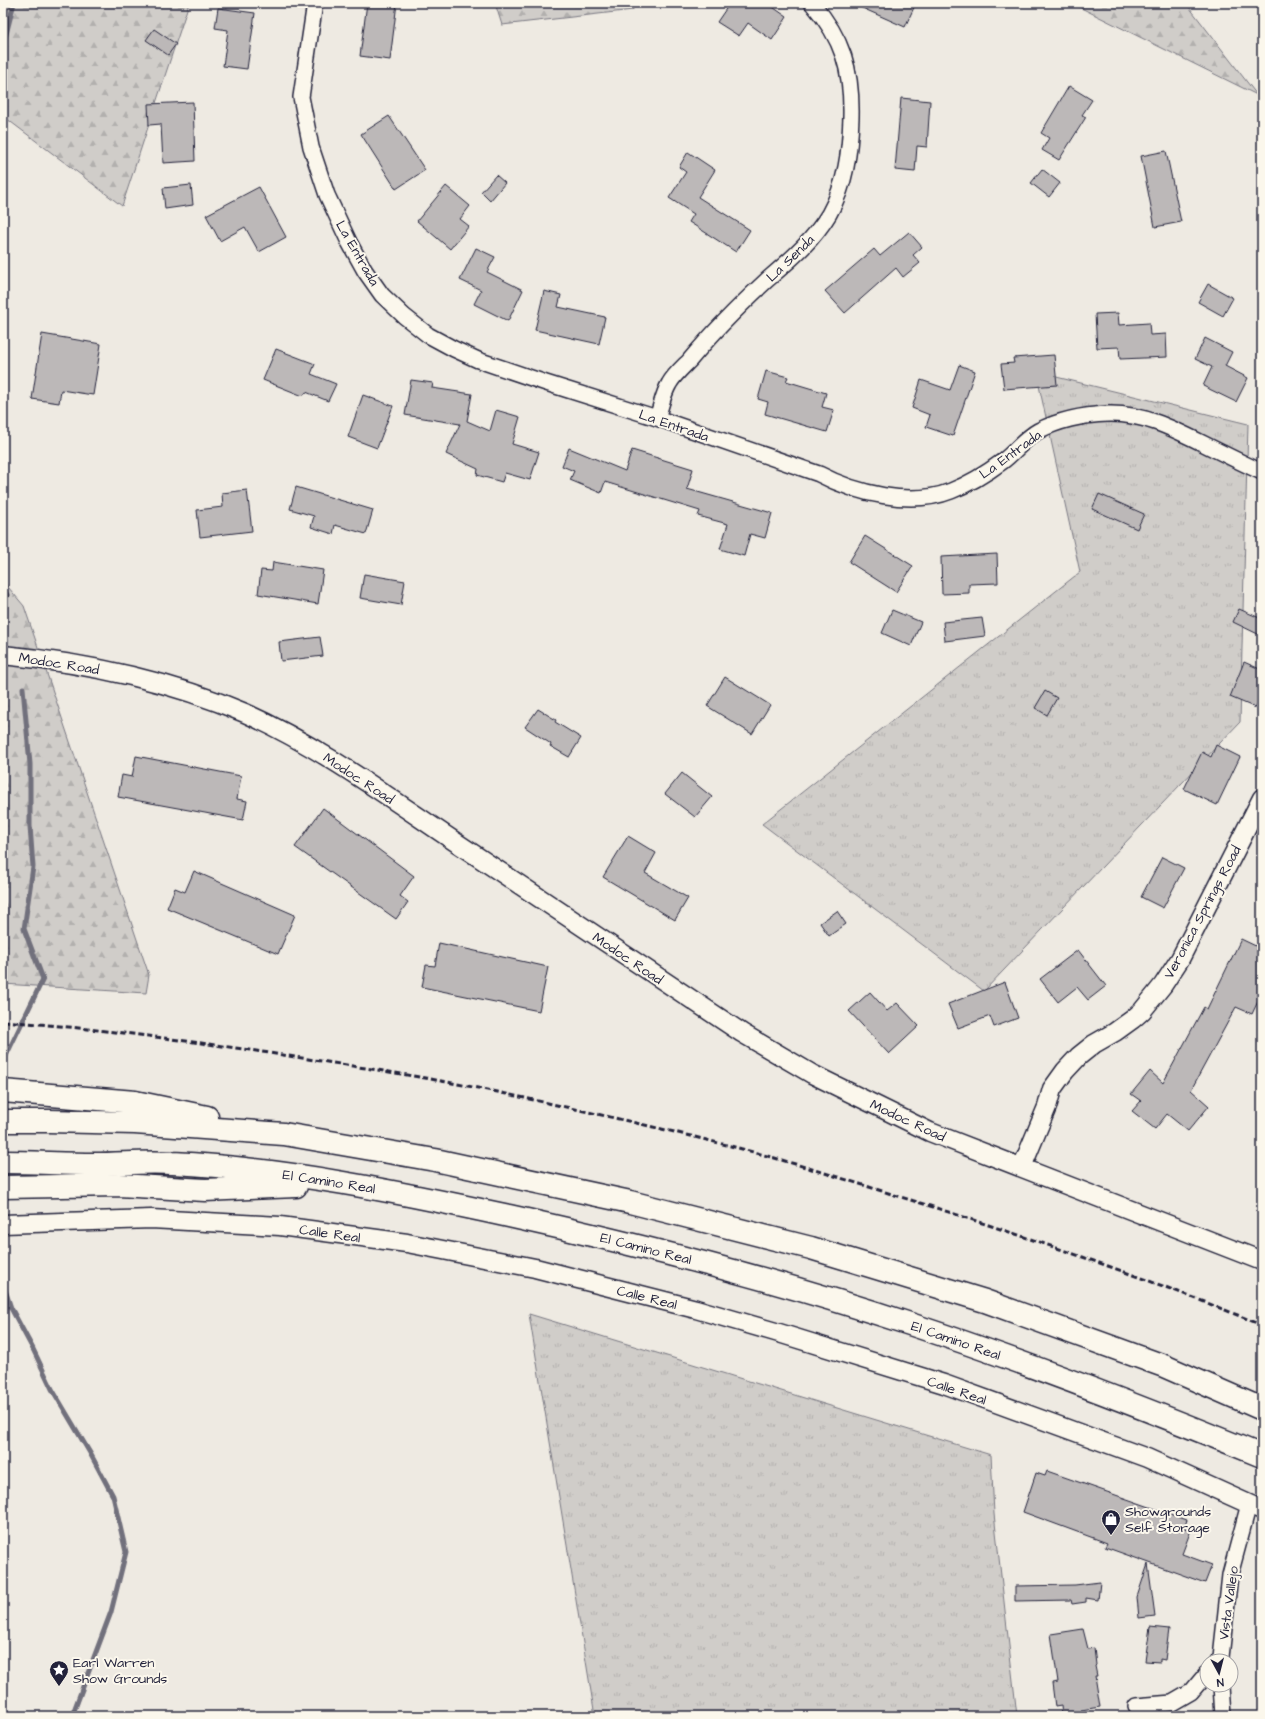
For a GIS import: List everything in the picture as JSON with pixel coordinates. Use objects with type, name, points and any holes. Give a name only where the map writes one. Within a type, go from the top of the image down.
[{"type":"highway","points":[[3,1092],[135,1102],[284,1134],[435,1160],[630,1202],[812,1248],[985,1302],[1164,1366],[1262,1409]]},
{"type":"highway","points":[[3,1122],[48,1121],[135,1123],[284,1134]]},
{"type":"highway","name":"El Camino Real","points":[[3,1162],[171,1163],[255,1170],[352,1184],[581,1232],[802,1290],[911,1324],[1041,1369],[1170,1418],[1262,1456]]},
{"type":"highway","points":[[3,1187],[119,1185],[205,1190],[352,1184]]},
{"type":"street","name":"La Entrada","points":[[315,3],[301,97],[312,147],[328,195],[348,242],[365,271],[382,295],[404,316],[428,335],[454,349],[546,383],[657,418],[819,474],[835,483],[878,496],[905,498],[923,497],[950,491],[982,475],[1003,461],[1037,432],[1067,420],[1109,414],[1141,418],[1162,424],[1262,472]]},
{"type":"street","name":"La Senda","points":[[657,418],[670,383],[701,346],[741,304],[801,250],[814,236],[829,214],[840,189],[846,170],[850,141],[851,104],[847,66],[836,36],[824,17],[812,3]]},
{"type":"street","name":"Modoc Road","points":[[3,655],[86,666],[154,681],[245,713],[328,756],[742,1034],[812,1074],[930,1132],[1262,1261]]},
{"type":"street","name":"Veronica Springs Road","points":[[1022,1168],[1047,1107],[1052,1089],[1065,1071],[1079,1056],[1094,1044],[1116,1032],[1142,1012],[1163,985],[1180,959],[1262,798]]},
{"type":"street","name":"Calle Real","points":[[3,1224],[151,1219],[280,1226],[406,1243],[535,1268],[696,1309],[944,1384],[1147,1458],[1255,1507]]},
{"type":"street","name":"Vista Vallejo","points":[[1221,1653],[1230,1575],[1255,1507]]},
{"type":"street","points":[[1136,1706],[1172,1703],[1191,1692],[1199,1682]]},
{"type":"street","points":[[1222,1693],[1223,1716]]},
{"type":"green space","points":[[3,3],[189,3],[122,206],[3,116]]},
{"type":"green space","points":[[495,3],[631,3],[633,10],[502,25]]},
{"type":"green space","points":[[1071,3],[1186,3],[1257,95]]},
{"type":"green space","points":[[1036,372],[1248,424],[1240,722],[984,991],[762,824],[1080,572]]},
{"type":"green space","points":[[3,581],[24,606],[149,975],[146,993],[3,984]]},
{"type":"green space","points":[[529,1314],[991,1455],[994,1514],[1017,1716],[595,1716]]},
{"type":"building","points":[[367,3],[397,3],[390,60],[360,56]]},
{"type":"building","points":[[730,3],[767,3],[787,17],[772,40],[748,23],[739,36],[717,22]]},
{"type":"building","points":[[851,3],[916,3],[905,27]]},
{"type":"building","points":[[218,8],[255,13],[247,69],[223,66],[228,30],[215,28]]},
{"type":"building","points":[[154,29],[176,44],[168,55],[146,40]]},
{"type":"building","points":[[1069,86],[1092,100],[1082,115],[1086,117],[1059,160],[1042,150],[1049,138],[1041,133]]},
{"type":"building","points":[[901,98],[930,101],[927,147],[917,146],[915,172],[895,170]]},
{"type":"building","points":[[193,102],[195,161],[163,163],[161,124],[149,125],[148,104]]},
{"type":"building","points":[[389,116],[425,170],[396,189],[361,134]]},
{"type":"building","points":[[1166,151],[1181,222],[1155,227],[1141,156]]},
{"type":"building","points":[[688,152],[715,170],[698,197],[750,230],[736,252],[689,222],[694,214],[669,198],[686,172],[679,167]]},
{"type":"building","points":[[1042,169],[1060,183],[1049,197],[1031,183]]},
{"type":"building","points":[[496,175],[505,183],[490,201],[481,192]]},
{"type":"building","points":[[191,185],[193,205],[165,209],[163,188]]},
{"type":"building","points":[[446,186],[470,206],[460,219],[469,226],[450,249],[417,221]]},
{"type":"building","points":[[259,187],[286,237],[259,252],[245,227],[220,241],[206,215]]},
{"type":"building","points":[[909,232],[922,247],[913,255],[920,263],[903,277],[896,268],[845,313],[825,291],[874,249],[880,256]]},
{"type":"building","points":[[476,248],[495,257],[487,272],[523,290],[508,321],[474,304],[481,290],[460,280]]},
{"type":"building","points":[[1208,284],[1233,298],[1223,316],[1198,302]]},
{"type":"building","points":[[544,291],[561,295],[558,307],[605,317],[599,344],[535,330]]},
{"type":"building","points":[[1118,313],[1119,325],[1149,323],[1150,335],[1166,334],[1167,357],[1120,359],[1119,347],[1097,348],[1095,314]]},
{"type":"building","points":[[42,334],[101,344],[93,395],[61,390],[59,403],[32,399]]},
{"type":"building","points":[[1205,338],[1232,352],[1225,366],[1248,378],[1236,402],[1203,386],[1212,367],[1195,359]]},
{"type":"building","points":[[276,349],[315,364],[311,374],[336,384],[328,401],[306,392],[303,396],[263,380]]},
{"type":"building","points":[[1054,355],[1057,385],[1004,389],[1001,364],[1014,363],[1013,358]]},
{"type":"building","points":[[959,365],[975,371],[953,436],[926,427],[930,415],[912,408],[921,380],[950,390]]},
{"type":"building","points":[[766,371],[788,377],[786,381],[826,393],[822,407],[834,410],[827,432],[765,414],[768,402],[758,399]]},
{"type":"building","points":[[411,380],[433,383],[432,388],[472,394],[467,421],[490,431],[496,410],[520,417],[512,444],[539,452],[530,480],[505,473],[502,482],[477,475],[478,469],[446,454],[460,424],[405,415]]},
{"type":"building","points":[[363,395],[393,406],[377,448],[348,437]]},
{"type":"building","points":[[569,448],[625,471],[632,450],[693,469],[687,489],[772,513],[765,538],[750,534],[744,556],[720,549],[728,524],[698,516],[700,511],[605,482],[601,493],[570,480],[574,471],[562,466]]},
{"type":"building","points":[[296,487],[373,510],[366,534],[335,525],[333,534],[311,527],[314,516],[290,509]]},
{"type":"building","points":[[247,490],[252,531],[200,537],[197,510],[223,507],[222,493]]},
{"type":"building","points":[[1099,494],[1144,514],[1137,529],[1092,509]]},
{"type":"building","points":[[865,536],[913,566],[896,592],[849,562]]},
{"type":"building","points":[[997,554],[998,583],[969,584],[969,593],[942,594],[941,557]]},
{"type":"building","points":[[273,562],[323,570],[318,604],[258,594],[261,570],[272,571]]},
{"type":"building","points":[[364,574],[405,581],[401,605],[360,598]]},
{"type":"building","points":[[1239,609],[1262,619],[1262,636],[1233,622]]},
{"type":"building","points":[[892,610],[921,622],[911,646],[882,633]]},
{"type":"building","points":[[982,618],[985,636],[945,641],[943,622]]},
{"type":"building","points":[[320,637],[323,656],[281,661],[279,642]]},
{"type":"building","points":[[1244,662],[1262,670],[1262,693],[1256,708],[1230,697]]},
{"type":"building","points":[[725,677],[770,705],[752,734],[707,706]]},
{"type":"building","points":[[1045,691],[1057,698],[1047,715],[1035,708]]},
{"type":"building","points":[[538,709],[556,720],[555,722],[581,738],[569,757],[550,746],[551,744],[525,727]]},
{"type":"building","points":[[1216,745],[1240,757],[1217,805],[1184,789],[1202,752],[1211,757]]},
{"type":"building","points":[[136,756],[241,776],[237,799],[247,801],[243,820],[118,797],[122,775],[132,777]]},
{"type":"building","points":[[682,773],[712,797],[695,817],[665,794]]},
{"type":"building","points":[[323,808],[414,876],[400,896],[408,902],[396,919],[295,847]]},
{"type":"building","points":[[628,836],[656,853],[645,873],[688,898],[675,920],[603,877]]},
{"type":"building","points":[[1162,857],[1184,868],[1163,908],[1141,897]]},
{"type":"building","points":[[194,871],[295,915],[278,954],[167,908],[175,888],[185,892]]},
{"type":"building","points":[[837,911],[846,924],[829,936],[820,923]]},
{"type":"building","points":[[1241,939],[1262,949],[1262,993],[1252,1014],[1236,1007],[1191,1090],[1209,1106],[1188,1131],[1167,1114],[1155,1129],[1132,1111],[1141,1101],[1131,1094],[1150,1071],[1163,1083],[1204,1007],[1207,1009]]},
{"type":"building","points":[[439,943],[548,967],[539,1011],[422,987],[426,965],[435,966]]},
{"type":"building","points":[[1078,950],[1106,986],[1088,1000],[1077,987],[1058,1002],[1040,979]]},
{"type":"building","points":[[1005,982],[1018,1018],[994,1027],[990,1016],[958,1028],[948,1004]]},
{"type":"building","points":[[870,992],[887,1011],[897,1003],[919,1026],[889,1054],[849,1011]]},
{"type":"building","points":[[1047,1471],[1187,1520],[1184,1528],[1191,1530],[1182,1554],[1212,1565],[1205,1583],[1105,1547],[1107,1543],[1023,1512],[1036,1473],[1045,1476]]},
{"type":"building","points":[[1148,1564],[1155,1616],[1139,1618],[1137,1597]]},
{"type":"building","points":[[1100,1582],[1098,1600],[1086,1598],[1086,1602],[1072,1604],[1071,1600],[1015,1601],[1015,1586],[1075,1585]]},
{"type":"building","points":[[1150,1627],[1169,1629],[1165,1660],[1160,1659],[1160,1662],[1145,1661]]},
{"type":"building","points":[[1083,1629],[1088,1649],[1094,1648],[1097,1676],[1095,1676],[1100,1707],[1081,1710],[1081,1712],[1076,1712],[1077,1716],[1062,1716],[1061,1706],[1055,1707],[1052,1683],[1058,1682],[1051,1634]]},
{"type":"waterway","points":[[3,46],[14,3]]},
{"type":"waterway","points":[[3,589],[7,595]]},
{"type":"waterway","points":[[3,1062],[43,979],[24,929],[33,867],[30,826],[30,764],[23,688]]},
{"type":"waterway","points":[[3,1284],[11,1308],[52,1389],[90,1453],[113,1496],[126,1552],[111,1612],[72,1716]]},
{"type":"railway","points":[[3,1021],[79,1028],[194,1042],[387,1072],[494,1091],[687,1135],[790,1162],[930,1206],[1139,1277],[1262,1325]]},
{"type":"place","name":"Showgrounds Self Storage","points":[[1111,1536]]},
{"type":"place","name":"Earl Warren Show Grounds","points":[[59,1687]]}]
